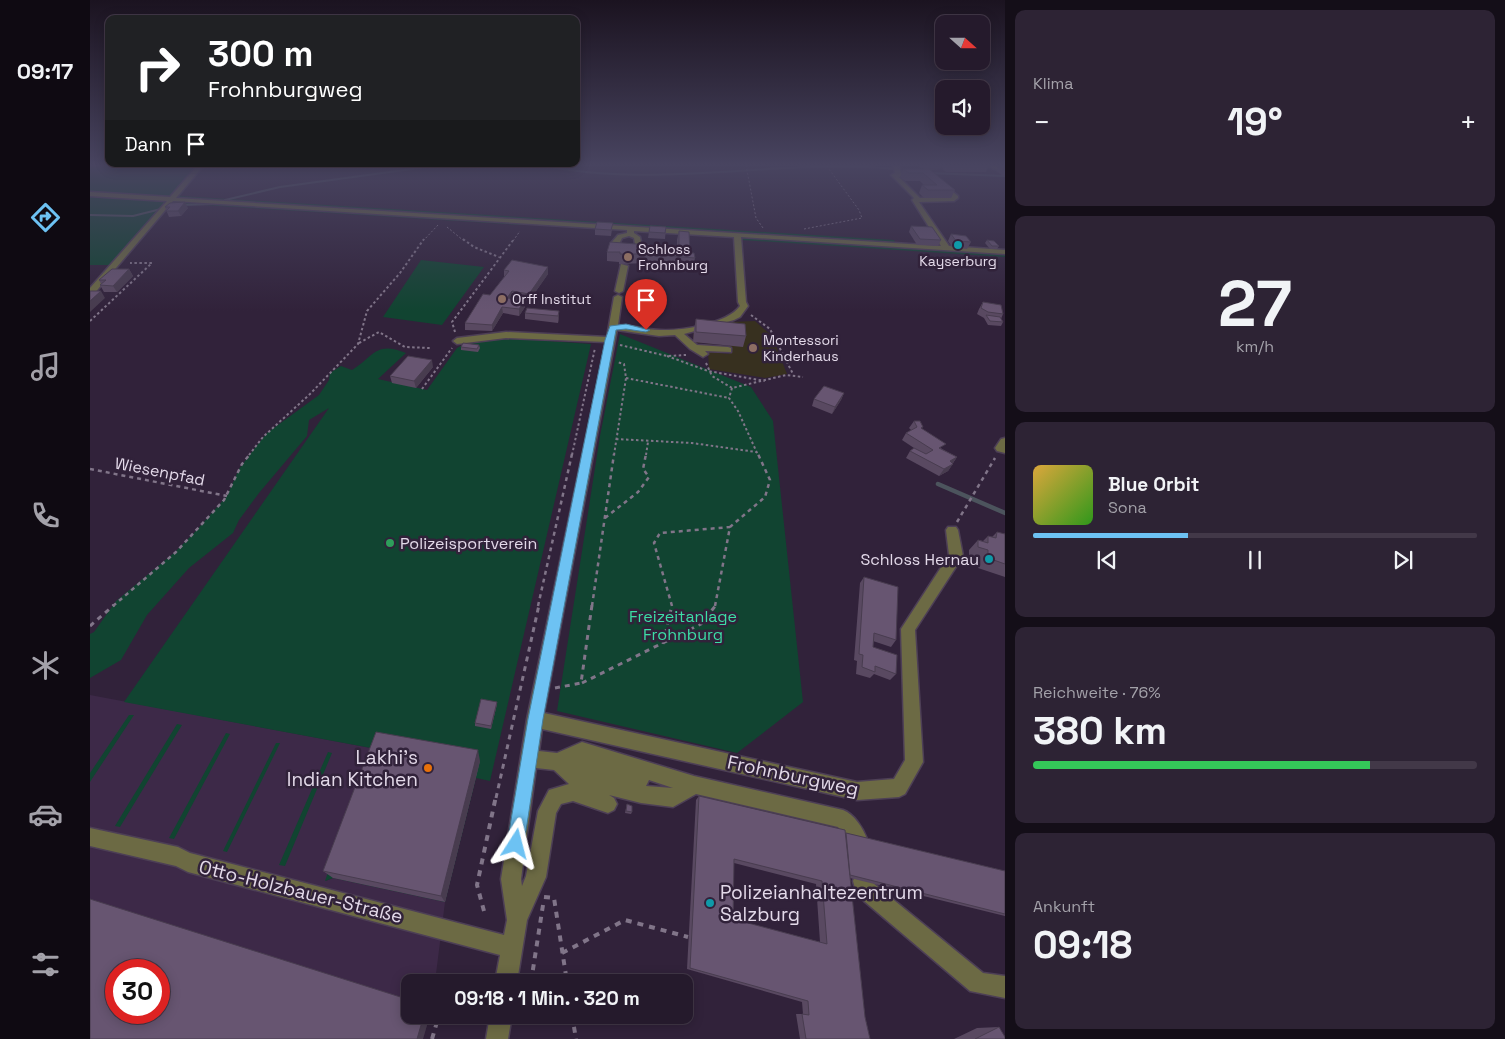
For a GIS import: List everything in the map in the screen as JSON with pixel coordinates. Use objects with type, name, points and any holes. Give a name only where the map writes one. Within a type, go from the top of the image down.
[{"type":"street","points":[[90,293],[160,213]]},
{"type":"street","points":[[395,213],[631,231],[738,235],[1005,252]]},
{"type":"street","points":[[924,213],[947,249]]},
{"type":"street","points":[[457,341],[506,335],[607,338],[626,327],[665,334],[729,318],[738,314],[744,306],[742,302],[738,235]]},
{"type":"street","points":[[517,920],[510,879],[535,719],[606,358],[607,338],[619,294],[624,266]]},
{"type":"street","points":[[677,332],[698,350],[728,350]]},
{"type":"street","name":"Frohnburgweg","points":[[535,719],[857,791],[899,788],[914,762],[908,628],[956,556],[952,530]]},
{"type":"street","points":[[529,758],[643,774],[843,819],[858,839]]},
{"type":"street","points":[[558,762],[577,779],[641,794],[673,798],[694,784]]},
{"type":"street","points":[[507,974],[517,920],[536,877],[547,811],[555,796],[573,792],[608,804]]},
{"type":"street","name":"Otto-Holzbauer-Straße","points":[[90,837],[178,858],[512,948]]},
{"type":"street","points":[[863,881],[864,888],[978,982],[1005,987]]},
{"type":"street","points":[[497,1039],[500,1024]]},
{"type":"path","points":[[755,213],[756,218],[770,237]]},
{"type":"path","points":[[803,229],[862,218],[860,213]]},
{"type":"path","points":[[358,344],[362,334],[362,323],[367,311],[399,274],[424,238],[438,225],[445,222],[450,231],[474,248],[499,257]]},
{"type":"path","points":[[422,389],[457,341],[452,322],[526,222]]},
{"type":"path","points":[[90,321],[152,263],[116,263]]},
{"type":"path","points":[[744,306],[752,316],[770,329],[788,368],[794,375],[803,378]]},
{"type":"path","points":[[90,626],[176,552],[226,496],[242,464],[263,437],[310,394],[358,344],[376,333],[384,332],[406,347],[430,348]]},
{"type":"path","points":[[484,910],[477,885],[607,338],[667,356],[708,371],[767,381]]},
{"type":"path","points":[[667,356],[686,354],[698,350],[712,376],[732,388],[794,375]]},
{"type":"path","points":[[581,683],[626,378],[624,364],[606,358]]},
{"type":"path","points":[[626,378],[729,398],[738,411],[770,480],[765,497],[730,527],[660,533],[654,543],[672,605],[662,644]]},
{"type":"path","points":[[729,398],[732,388]]},
{"type":"path","points":[[616,439],[692,443],[757,452]]},
{"type":"path","points":[[604,518],[638,492],[649,478],[643,469],[648,442]]},
{"type":"path","points":[[952,530],[1004,446]]},
{"type":"path","name":"Wiesenpfad","points":[[90,470],[226,496]]},
{"type":"path","points":[[543,683],[558,689],[581,683],[701,624],[717,604],[730,527]]},
{"type":"path","points":[[533,974],[544,897],[554,898],[566,974]]},
{"type":"path","points":[[562,952],[625,920],[688,938]]},
{"type":"path","points":[[432,1039],[436,1024]]},
{"type":"path","points":[[574,1024],[576,1039]]},
{"type":"shaded area","name":"Montessori Kinderhaus","points":[[755,321],[772,336],[787,374],[765,378],[709,369],[708,352],[729,354],[729,345],[693,342],[694,329],[731,322]]},
{"type":"shaded area","points":[[90,695],[371,748],[326,881],[333,878],[445,902],[436,974],[401,974],[401,1024],[427,1024],[423,1039],[90,1039]]},
{"type":"green space","points":[[90,213],[162,213],[112,265],[90,265]]},
{"type":"green space","points":[[338,213],[375,213],[521,223],[521,225]]},
{"type":"green space","points":[[414,213],[464,213],[894,240],[896,244]]},
{"type":"green space","points":[[740,238],[1005,254],[1005,257],[741,240]]},
{"type":"green space","points":[[421,260],[484,267],[442,325],[383,317]]},
{"type":"green space","name":"Freizeitanlage Frohnburg","points":[[620,334],[751,387],[773,421],[803,702],[737,753],[557,711],[600,436]]},
{"type":"green space","name":"Polizeisportverein","points":[[503,338],[591,344],[490,781],[476,778],[445,902],[333,878],[325,881],[371,748],[124,702],[329,408],[309,420],[307,436],[259,493],[239,520],[233,533],[189,568],[147,615],[121,660],[90,678],[90,634],[94,632],[116,601],[175,552],[194,533],[227,496],[239,469],[267,433],[319,395],[329,380],[330,373],[341,366],[352,370],[381,349],[396,350],[406,353],[378,379],[427,390],[457,348],[466,343]]},
{"type":"green space","points":[[129,715],[134,715],[90,782],[90,773]]},
{"type":"green space","points":[[177,724],[182,725],[120,827],[115,826]]},
{"type":"green space","points":[[226,733],[230,734],[174,839],[169,838]]},
{"type":"green space","points":[[276,743],[280,743],[227,852],[223,851]]},
{"type":"green space","points":[[328,752],[332,753],[285,866],[279,865]]},
{"type":"building","points":[[597,222],[613,223],[611,230],[595,229]]},
{"type":"building","points":[[650,226],[666,227],[665,233],[649,232]]},
{"type":"building","points":[[911,226],[932,227],[941,240],[920,239]]},
{"type":"building","points":[[679,231],[689,232],[690,253],[694,253],[695,258],[607,252],[610,242],[650,245],[650,250],[679,252]]},
{"type":"building","points":[[951,234],[966,236],[971,242],[956,241]]},
{"type":"building","points":[[987,240],[994,241],[999,246],[992,246]]},
{"type":"building","name":"Orff Institut","points":[[512,260],[548,267],[529,294],[512,291],[507,298],[525,300],[519,309],[502,307],[492,325],[465,323],[483,294],[490,295],[509,271],[504,270]]},
{"type":"building","points":[[112,269],[129,269],[113,286],[100,285],[106,280],[99,280]]},
{"type":"building","points":[[90,291],[101,291],[90,301]]},
{"type":"building","points":[[983,302],[1001,305],[1003,314],[988,312],[981,308]]},
{"type":"building","points":[[527,308],[559,311],[558,316],[525,313]]},
{"type":"building","points":[[986,315],[1000,317],[1003,322],[990,321]]},
{"type":"building","points":[[696,319],[745,324],[746,336],[696,332]]},
{"type":"building","points":[[463,343],[479,345],[477,349],[461,347]]},
{"type":"building","points":[[408,356],[432,360],[414,381],[390,376]]},
{"type":"building","points":[[824,386],[844,393],[835,407],[814,399]]},
{"type":"building","points":[[914,421],[920,421],[923,427],[921,428],[946,444],[939,448],[957,457],[950,461],[953,464],[944,469],[910,451],[914,448],[926,454],[933,450],[906,433],[917,427]]},
{"type":"building","points":[[997,532],[1005,534],[1005,564],[988,558],[988,550],[978,547],[978,540],[988,543],[988,536],[996,538]]},
{"type":"building","points":[[864,577],[898,587],[896,640],[874,633],[873,647],[897,655],[896,674],[875,666],[875,672],[862,667],[863,655],[859,654]]},
{"type":"building","points":[[481,699],[497,702],[491,726],[475,723]]},
{"type":"building","points":[[376,732],[478,750],[441,896],[323,871]]},
{"type":"building","name":"Polizeianhaltezentrum Salzburg","points":[[699,796],[845,830],[865,1017],[870,1039],[806,1039],[802,1014],[809,1015],[808,1001],[690,968]],"holes":[[[734,859],[822,881],[827,944],[733,919]]]},
{"type":"building","points":[[627,804],[632,806],[632,812],[626,811]]},
{"type":"building","points":[[846,833],[1005,871],[1005,914],[850,875]]},
{"type":"building","points":[[90,899],[401,997],[401,1024],[421,1024],[417,1039],[90,1039]]},
{"type":"building","points":[[999,1027],[1005,1039],[975,1039]]},
{"type":"waterway","points":[[90,215],[133,216],[143,213]]},
{"type":"waterway","points":[[938,484],[1005,513]]},
{"type":"place","name":"Kayserburg","points":[[958,245]]},
{"type":"place","name":"Schloss Frohnburg","points":[[628,257]]},
{"type":"place","name":"Orff Institut","points":[[502,299]]},
{"type":"place","name":"Montessori Kinderhaus","points":[[753,348]]},
{"type":"place","name":"Polizeisportverein","points":[[390,543]]},
{"type":"place","name":"Schloss Hernau","points":[[989,559]]},
{"type":"place","name":"Lakhi's Indian Kitchen","points":[[428,768]]},
{"type":"place","name":"Polizeianhaltezentrum Salzburg","points":[[710,903]]},
{"type":"route","points":[[516,844],[535,719],[613,328],[626,327],[646,330]]}]
